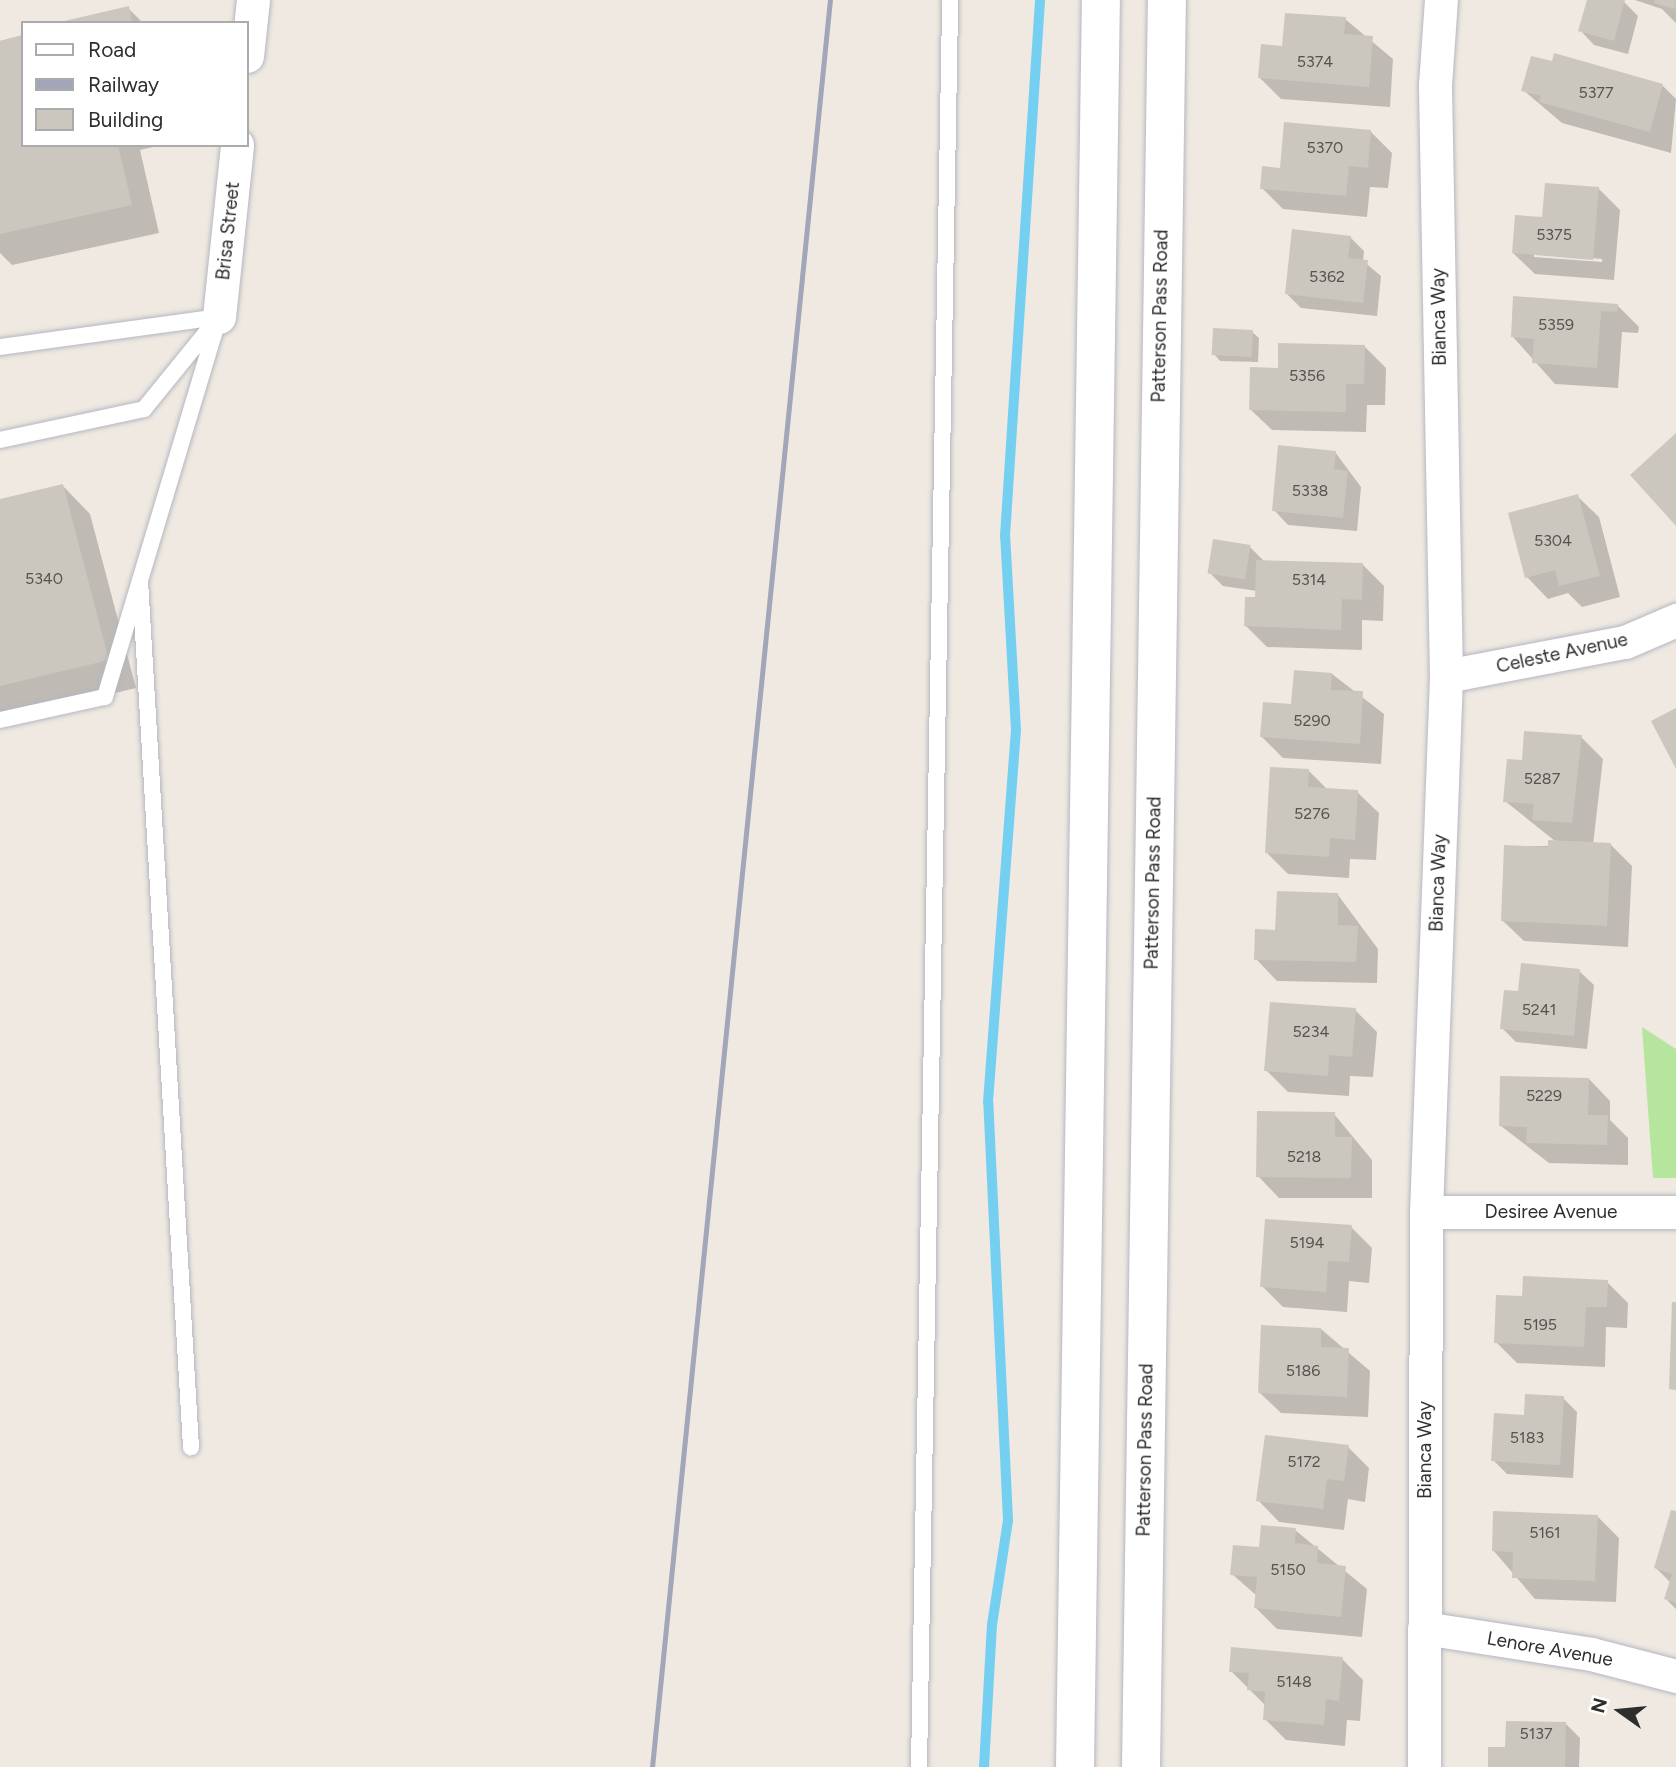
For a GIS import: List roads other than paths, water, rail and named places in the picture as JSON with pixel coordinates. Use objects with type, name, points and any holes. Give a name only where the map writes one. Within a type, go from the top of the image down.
[{"type":"main road","points":[[1075,1767],[1101,0]]},
{"type":"main road","name":"Patterson Pass Road","points":[[1141,1767],[1167,0]]},
{"type":"street","points":[[248,47],[253,0]]},
{"type":"street","name":"Bianca Way","points":[[1424,1767],[1426,1212],[1446,676],[1434,85],[1441,0]]},
{"type":"street","name":"Brisa Street","points":[[219,317],[237,147]]},
{"type":"street","name":"Celeste Avenue","points":[[1446,676],[1625,642],[1676,620]]},
{"type":"street","name":"Desiree Avenue","points":[[1426,1212],[1676,1212]]},
{"type":"street","name":"Lenore Avenue","points":[[1423,1628],[1591,1654],[1676,1676]]},
{"type":"lane","points":[[919,1767],[950,0]]},
{"type":"lane","points":[[0,347],[219,317]]},
{"type":"lane","points":[[0,440],[144,410],[219,317]]},
{"type":"lane","points":[[0,720],[105,697],[219,317]]},
{"type":"lane","points":[[140,582],[191,1448]]},
{"type":"waterway","points":[[984,1767],[992,1625],[1008,1520],[988,1102],[1016,730],[1005,536],[1040,0]]},
{"type":"railway","points":[[652,1767],[830,0]]}]
